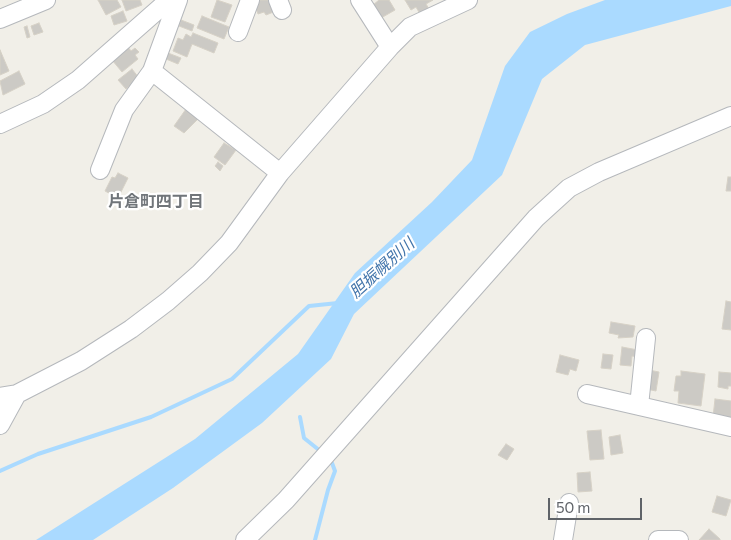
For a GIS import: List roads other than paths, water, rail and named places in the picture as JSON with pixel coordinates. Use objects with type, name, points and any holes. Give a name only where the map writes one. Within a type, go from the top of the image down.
[{"type":"street","points":[[1,13],[46,0]]},
{"type":"street","points":[[0,124],[43,104],[78,80],[169,0]]},
{"type":"street","points":[[100,170],[124,110],[152,71],[178,0]]},
{"type":"street","points":[[238,32],[250,0]]},
{"type":"street","points":[[360,0],[390,47]]},
{"type":"street","points":[[0,426],[8,395],[81,361],[131,329],[168,301],[200,273],[229,243],[280,172],[390,47],[410,28],[468,0]]},
{"type":"street","points":[[152,71],[280,172]]},
{"type":"street","points":[[245,540],[286,500],[536,218],[569,188],[599,172],[731,116]]},
{"type":"street","points":[[639,406],[646,338]]},
{"type":"street","points":[[588,394],[731,428]]},
{"type":"street","points":[[563,540],[569,503]]},
{"type":"street","points":[[658,540],[679,540]]},
{"type":"water","name":"胆振幌別川","points":[[605,0],[731,0],[731,6],[585,45],[542,79],[502,175],[354,314],[331,359],[262,423],[173,488],[93,540],[36,540],[195,439],[298,354],[355,273],[432,202],[472,160],[505,66],[530,32],[567,14]]},
{"type":"waterway","points":[[0,471],[38,454],[151,417],[232,379],[309,306],[338,303]]},
{"type":"waterway","points":[[300,417],[304,438],[319,450]]},
{"type":"waterway","points":[[315,540],[335,471],[332,463]]},
{"type":"district","name":"片倉町四丁目","points":[[156,202]]}]
